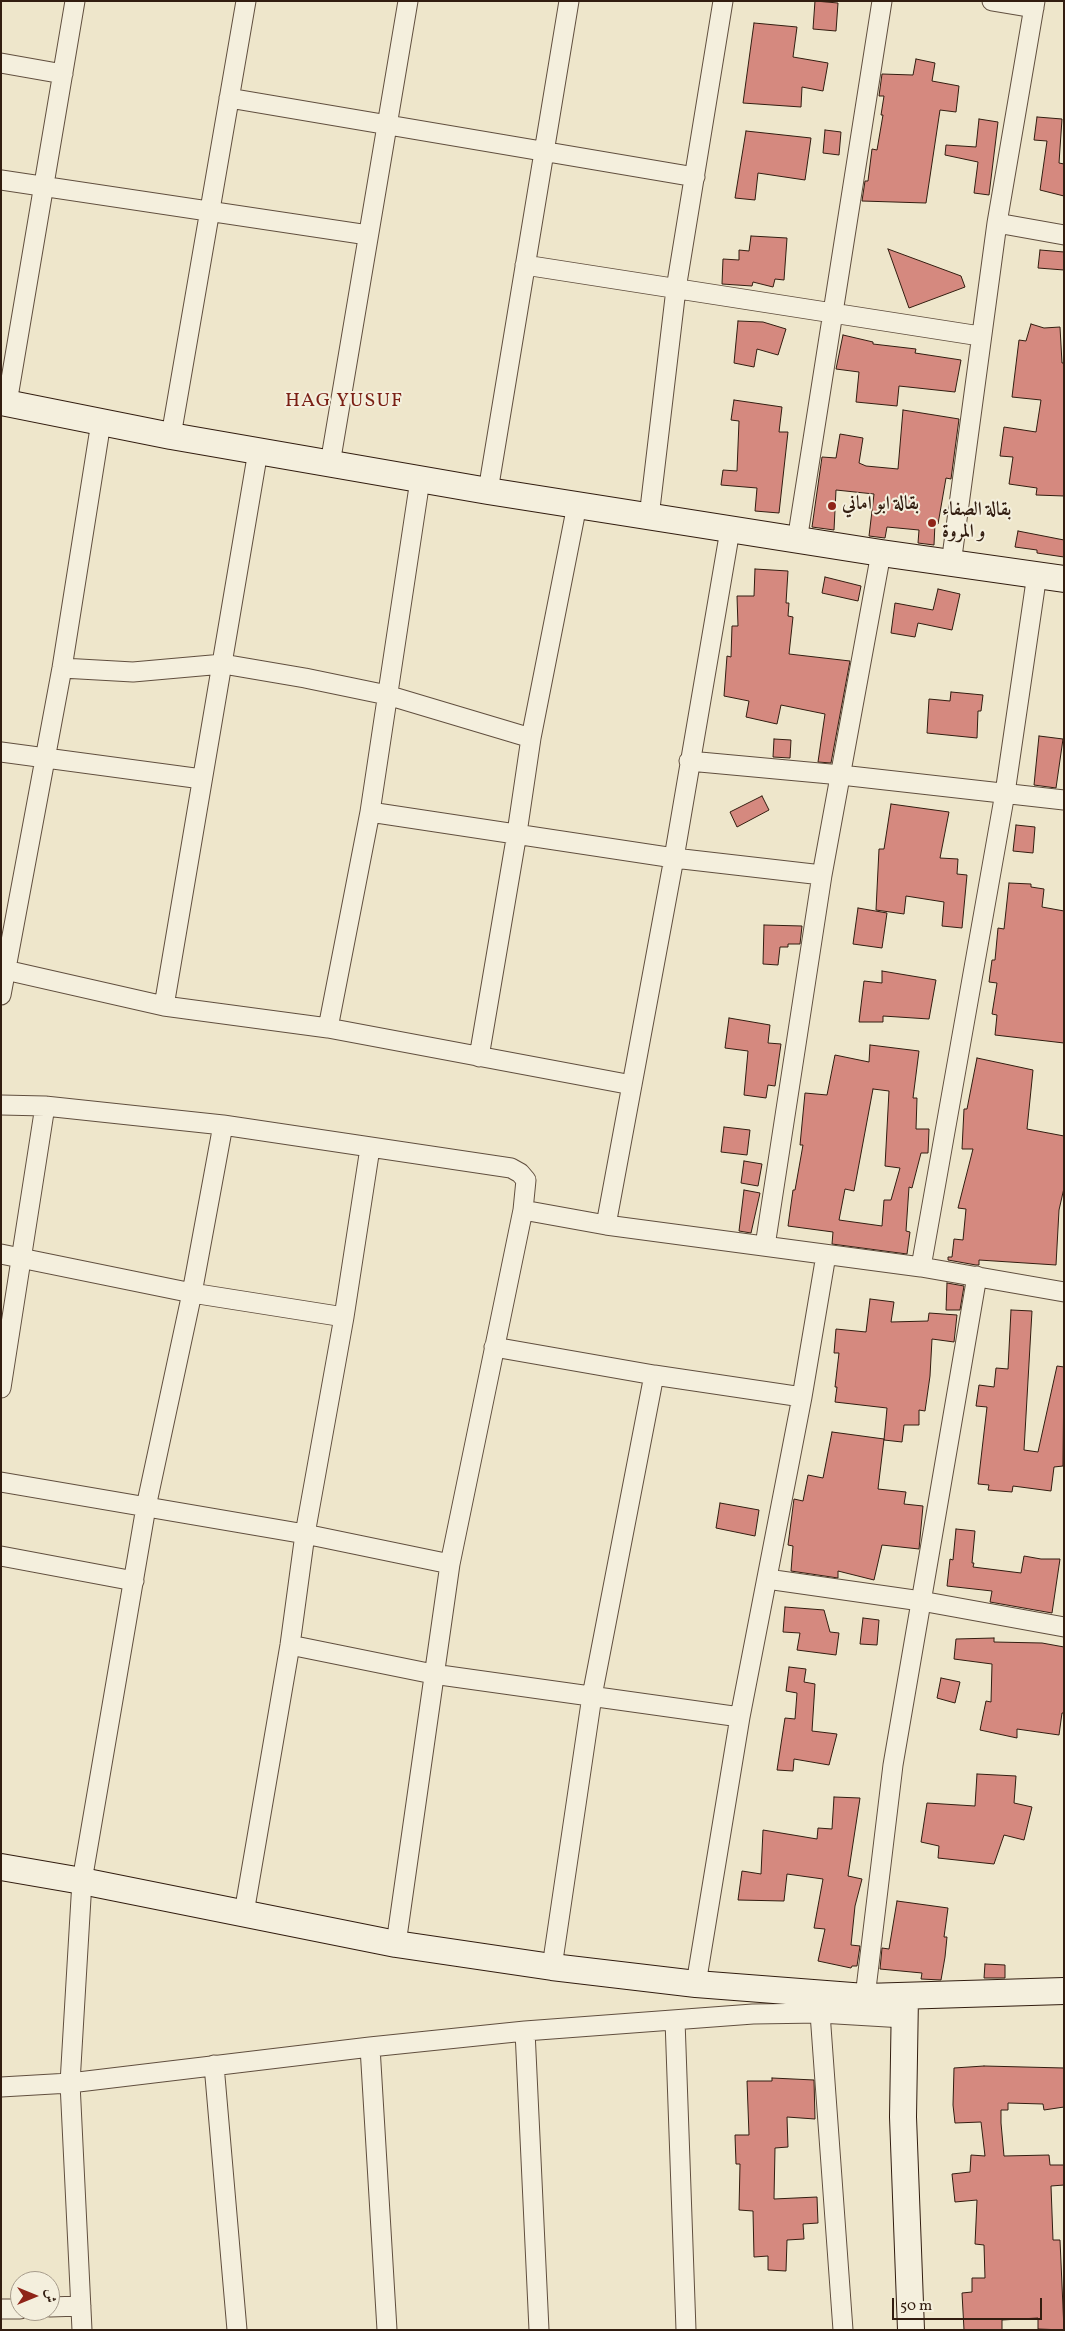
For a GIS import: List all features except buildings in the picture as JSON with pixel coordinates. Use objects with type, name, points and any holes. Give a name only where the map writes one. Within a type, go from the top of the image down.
[{"type":"street","points":[[76,1],[4,402],[171,436],[420,480],[881,554],[1064,579]]},
{"type":"street","points":[[171,436],[246,1]]},
{"type":"street","points":[[330,464],[408,1]]},
{"type":"street","points":[[488,491],[524,264],[569,1]]},
{"type":"street","points":[[649,516],[676,289],[724,1]]},
{"type":"street","points":[[797,541],[882,1]]},
{"type":"street","points":[[951,564],[980,336],[1034,4],[992,1]]},
{"type":"street","points":[[1,63],[63,74]]},
{"type":"street","points":[[229,98],[694,177]]},
{"type":"street","points":[[1,180],[368,235]]},
{"type":"street","points":[[997,223],[1064,234]]},
{"type":"street","points":[[524,264],[980,336]]},
{"type":"street","points":[[1,995],[3,969],[62,668],[101,422]]},
{"type":"street","points":[[164,1006],[258,451]]},
{"type":"street","points":[[328,1028],[370,812],[420,480]]},
{"type":"street","points":[[478,1057],[517,833],[531,738],[577,505]]},
{"type":"street","points":[[606,1225],[674,858],[730,530]]},
{"type":"street","points":[[765,1246],[822,876],[881,554]]},
{"type":"street","points":[[921,1268],[1005,793],[1037,574]]},
{"type":"street","points":[[62,668],[133,672],[223,664],[387,695],[531,738]]},
{"type":"street","points":[[1,752],[202,779]]},
{"type":"street","points":[[689,762],[841,775],[1064,800]]},
{"type":"street","points":[[370,812],[674,858],[822,876]]},
{"type":"street","points":[[3,969],[164,1006],[328,1028],[632,1085]]},
{"type":"street","points":[[1,1104],[45,1106],[223,1125],[511,1168],[520,1173],[526,1180],[523,1210],[450,1564],[396,1944]]},
{"type":"street","points":[[1,1388],[45,1106]]},
{"type":"street","points":[[82,2330],[70,2083],[82,1881],[146,1507],[192,1293],[223,1125]]},
{"type":"street","points":[[244,1913],[290,1645],[305,1534],[344,1317],[370,1148]]},
{"type":"street","points":[[523,1210],[606,1225],[977,1276],[1064,1292]]},
{"type":"street","points":[[1,1254],[192,1293],[344,1317]]},
{"type":"street","points":[[696,1984],[740,1717],[802,1398],[826,1255]]},
{"type":"street","points":[[865,1998],[893,1765],[977,1276]]},
{"type":"street","points":[[494,1347],[802,1398]]},
{"type":"street","points":[[552,1967],[592,1696],[654,1375]]},
{"type":"street","points":[[1,1482],[305,1534],[450,1564]]},
{"type":"street","points":[[1,1556],[134,1581]]},
{"type":"street","points":[[767,1580],[921,1601],[1064,1627]]},
{"type":"street","points":[[290,1645],[433,1674],[740,1717]]},
{"type":"street","points":[[1,1867],[82,1881],[396,1944],[552,1967],[696,1984],[865,1998],[904,2007]]},
{"type":"street","points":[[1,2087],[70,2083],[370,2047],[525,2031],[754,2014],[820,2013],[904,2007],[1064,1991]]},
{"type":"street","points":[[904,2007],[902,2117],[911,2330]]},
{"type":"street","points":[[820,2013],[843,2330]]},
{"type":"street","points":[[675,2020],[686,2330]]},
{"type":"street","points":[[525,2031],[539,2330]]},
{"type":"street","points":[[370,2047],[387,2330]]},
{"type":"street","points":[[214,2065],[236,2330]]},
{"type":"street","points":[[60,2307],[81,2306]]},
{"type":"place","name":"بقالة ابو اماني","points":[[832,506]]},
{"type":"place","name":"بقالة الصفاء و المروة","points":[[932,523]]},
{"type":"district","name":"HAG YUSUF","points":[[344,402]]}]
